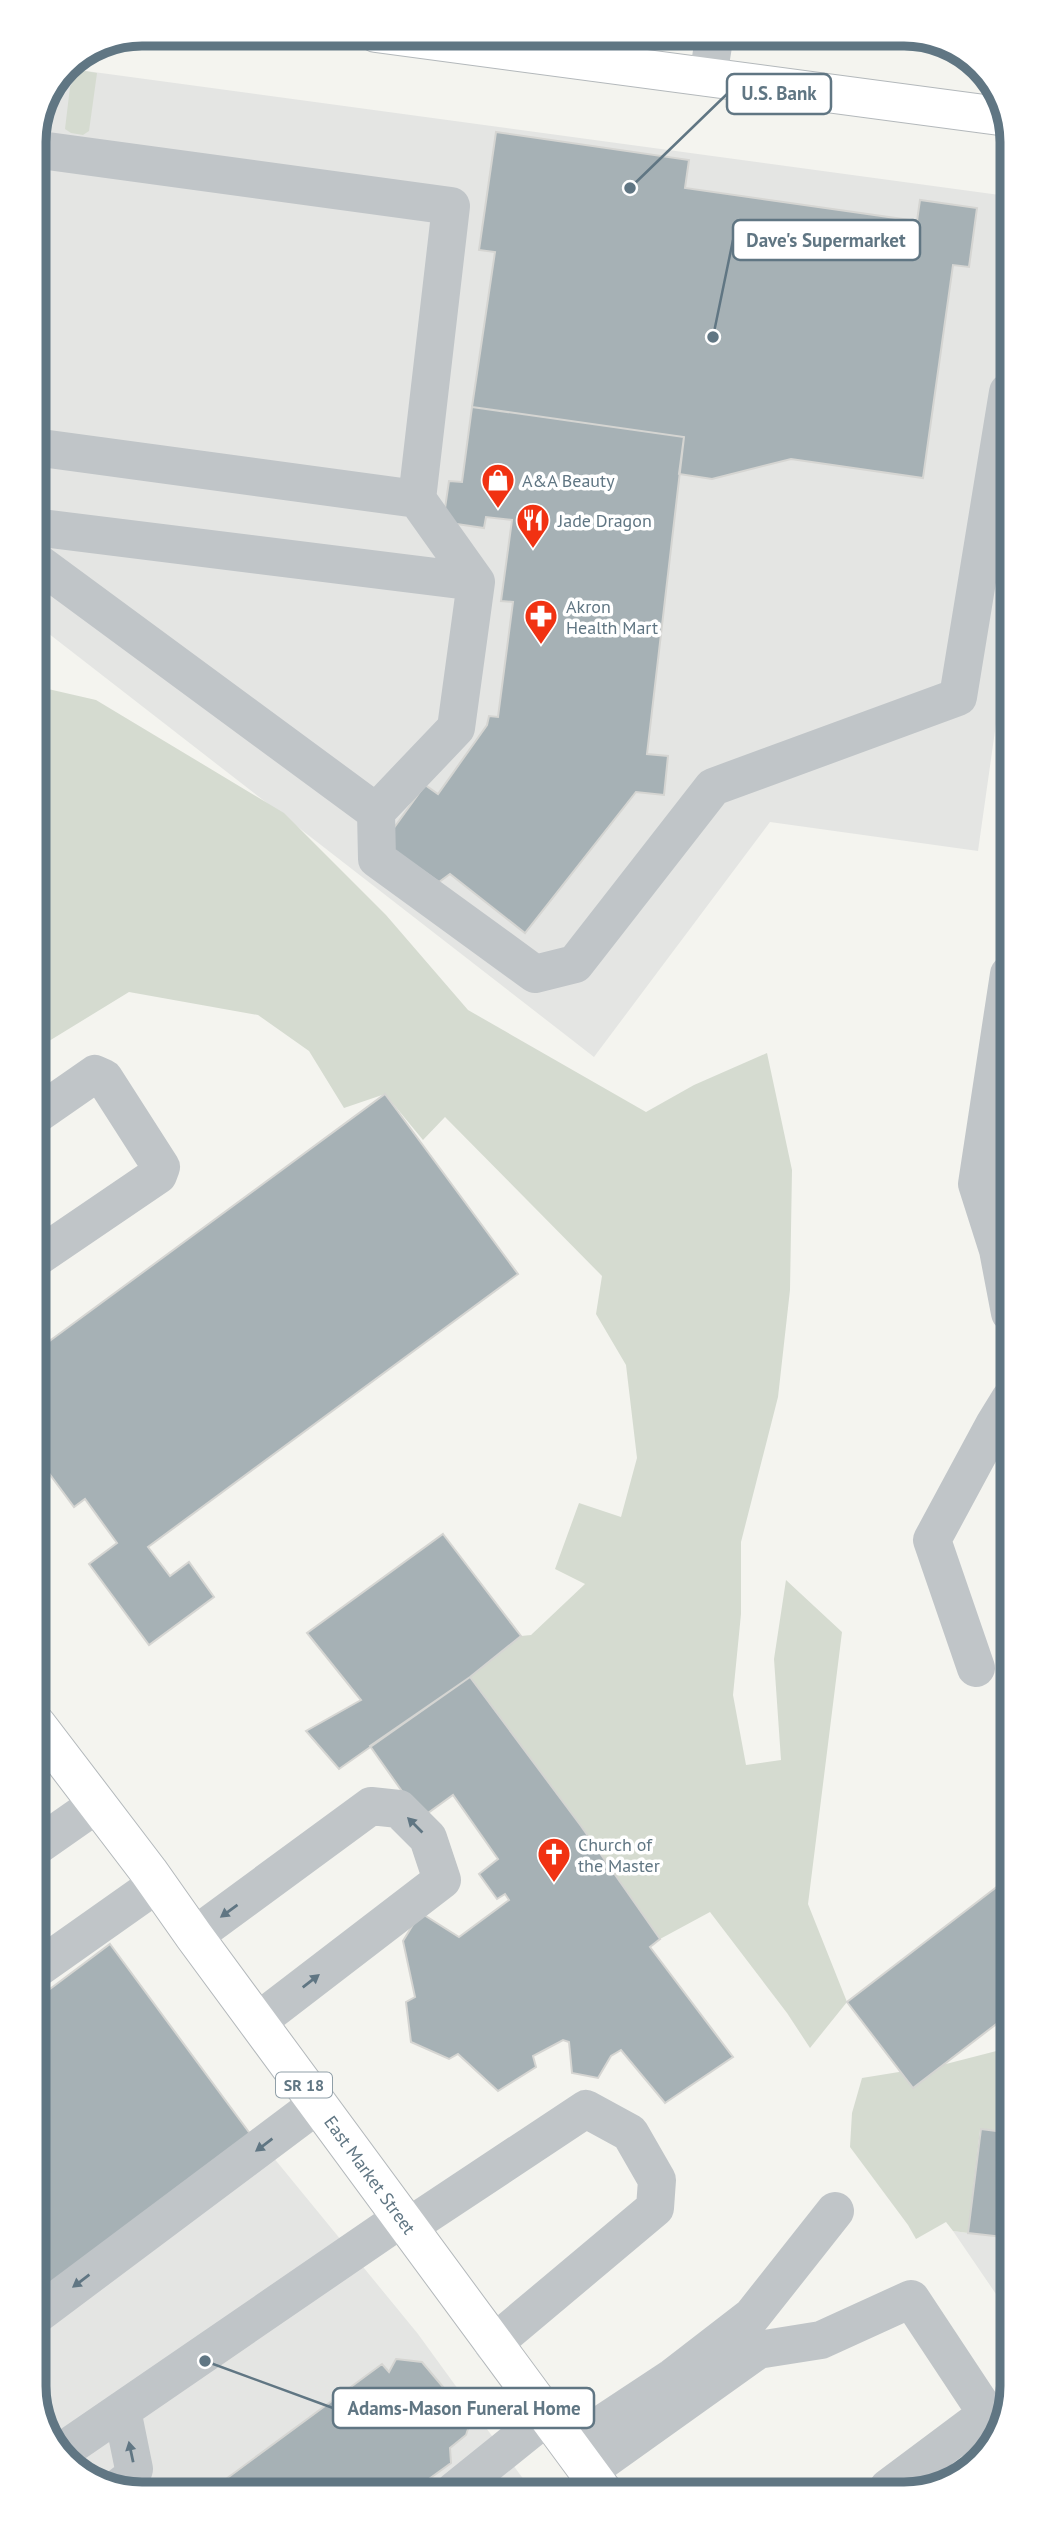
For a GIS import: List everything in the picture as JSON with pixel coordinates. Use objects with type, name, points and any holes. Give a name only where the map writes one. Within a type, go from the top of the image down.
[{"type":"main road","points":[[560,46],[596,48],[708,77],[996,116]]},
{"type":"main road","name":"East Market Street","points":[[45,1736],[576,2456]]},
{"type":"lane","points":[[708,77],[713,46]]},
{"type":"lane","points":[[46,150],[451,206],[417,499],[476,582],[456,728],[376,812],[377,859],[536,974],[575,964],[713,787],[958,697],[1000,441]]},
{"type":"lane","points":[[46,449],[417,499]]},
{"type":"lane","points":[[46,528],[476,582]]},
{"type":"lane","points":[[46,569],[376,812]]},
{"type":"lane","points":[[1000,1035],[978,1184],[1000,1260]]},
{"type":"lane","points":[[46,1108],[95,1074],[104,1078],[161,1167],[158,1175],[46,1252]]},
{"type":"lane","points":[[976,1668],[932,1540],[1000,1415]]},
{"type":"lane","points":[[45,1840],[97,1804]]},
{"type":"lane","points":[[194,1936],[371,1806],[399,1809],[428,1838],[442,1880],[257,2022]]},
{"type":"lane","points":[[45,1963],[157,1884]]},
{"type":"lane","points":[[45,2308],[318,2104]]},
{"type":"lane","points":[[68,2447],[405,2222],[586,2109],[630,2133],[657,2180],[655,2208],[493,2344]]},
{"type":"lane","points":[[576,2456],[752,2316],[835,2211]]},
{"type":"lane","points":[[487,2481],[576,2456],[758,2350],[821,2340],[911,2299],[987,2414],[907,2482]]},
{"type":"lane","points":[[122,2410],[134,2469],[128,2480]]},
{"type":"shaded area","points":[[77,70],[1000,195],[1000,696],[978,851],[770,822],[594,1057],[46,631],[46,135],[53,104]]},
{"type":"shaded area","points":[[79,70],[97,73],[89,131],[83,135],[65,129],[70,87]]},
{"type":"shaded area","points":[[46,688],[96,700],[284,813],[386,915],[468,1010],[646,1112],[694,1085],[767,1053],[792,1170],[790,1290],[778,1397],[741,1542],[741,1614],[733,1695],[746,1765],[781,1760],[774,1659],[786,1580],[842,1632],[808,1904],[847,2002],[810,2048],[787,2013],[710,1912],[660,1939],[581,1826],[470,1677],[521,1636],[531,1635],[585,1584],[555,1569],[579,1503],[621,1517],[637,1458],[626,1365],[596,1314],[602,1276],[445,1117],[423,1140],[385,1094],[344,1108],[309,1051],[258,1015],[129,992],[46,1043]]},
{"type":"shaded area","points":[[1000,2050],[1000,2132],[980,2130],[968,2233],[953,2231],[946,2222],[916,2239],[850,2147],[852,2113],[862,2078],[942,2065]]},
{"type":"shaded area","points":[[981,2129],[1000,2131],[1000,2300],[953,2231],[968,2233]]},
{"type":"shaded area","points":[[273,2157],[418,2334],[525,2482],[135,2481],[110,2476],[93,2469],[73,2454],[55,2428],[47,2405],[45,2386],[45,2303]]},
{"type":"building","points":[[496,132],[689,160],[685,188],[917,221],[920,200],[977,208],[969,267],[953,265],[923,478],[791,459],[712,479],[679,474],[684,437],[472,407],[495,252],[479,250]]},
{"type":"building","points":[[472,407],[684,437],[647,754],[668,756],[664,795],[636,792],[525,933],[450,874],[439,882],[383,843],[425,785],[438,794],[487,725],[489,716],[498,717],[513,602],[501,601],[512,520],[486,517],[484,528],[443,522],[449,481],[462,482]]},
{"type":"building","points":[[385,1094],[518,1274],[148,1547],[170,1576],[189,1562],[214,1597],[149,1645],[89,1564],[117,1543],[85,1499],[74,1507],[45,1468],[45,1344]]},
{"type":"building","points":[[443,1534],[521,1636],[470,1677],[339,1769],[306,1731],[361,1700],[307,1633]]},
{"type":"building","name":"Church of the Master","points":[[470,1677],[581,1826],[660,1939],[650,1947],[733,2057],[665,2103],[621,2050],[611,2056],[598,2078],[572,2073],[569,2042],[563,2040],[533,2056],[536,2067],[498,2091],[458,2054],[449,2059],[411,2042],[406,2002],[415,1997],[403,1941],[414,1923],[424,1915],[459,1937],[509,1900],[505,1894],[497,1899],[479,1874],[498,1859],[453,1795],[421,1818],[370,1746]]},
{"type":"building","points":[[1000,1884],[1000,2021],[913,2088],[847,2002]]},
{"type":"building","points":[[110,1944],[251,2135],[45,2289],[45,1993]]},
{"type":"building","points":[[981,2129],[1000,2131],[1000,2237],[968,2233]]},
{"type":"building","points":[[396,2359],[422,2362],[465,2413],[469,2426],[466,2435],[450,2448],[451,2463],[426,2481],[223,2481],[382,2364],[389,2372]]},
{"type":"place","name":"U.S. Bank","points":[[630,188]]},
{"type":"place","name":"Dave's Supermarket","points":[[713,337]]},
{"type":"place","name":"A&A Beauty","points":[[498,510]]},
{"type":"place","name":"Jade Dragon","points":[[533,550]]},
{"type":"place","name":"Akron Health Mart","points":[[541,646]]},
{"type":"place","name":"Church of the Master","points":[[554,1884]]},
{"type":"place","name":"Adams-Mason Funeral Home","points":[[205,2361]]}]
